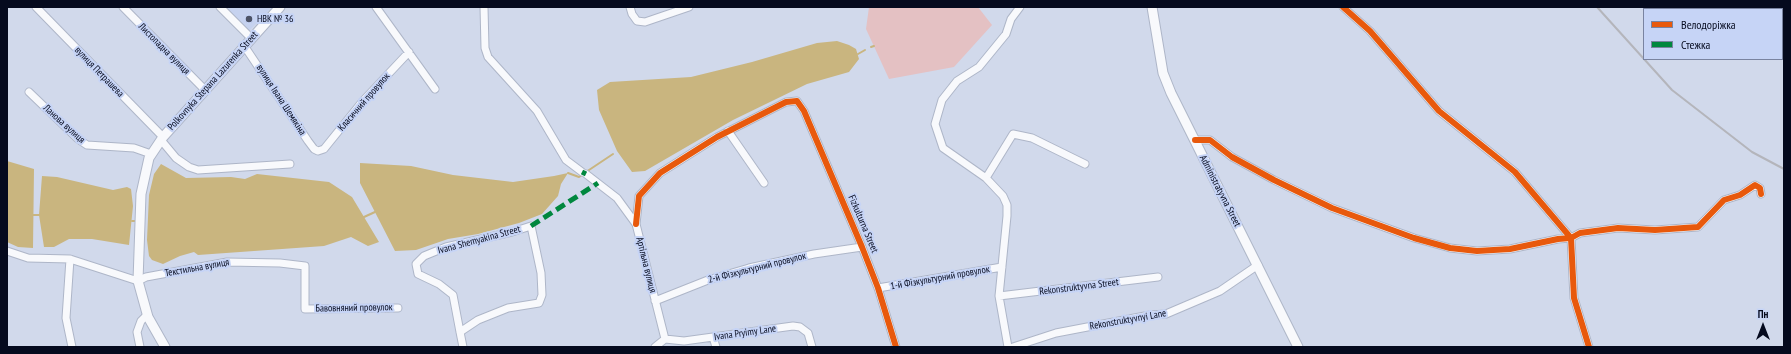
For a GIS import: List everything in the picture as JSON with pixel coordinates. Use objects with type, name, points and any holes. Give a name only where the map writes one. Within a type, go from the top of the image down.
[{"type":"street","name":"вулиця Петрашева","points":[[36,7],[162,139]]},
{"type":"street","name":"Листопадна вулиця","points":[[123,7],[206,90]]},
{"type":"street","points":[[220,7],[252,39]]},
{"type":"street","name":"Polkovnyka Stepana Lazurenka Street","points":[[165,347],[147,315],[138,281],[141,194],[145,170],[151,154],[162,139],[280,7]]},
{"type":"street","points":[[376,7],[436,89]]},
{"type":"street","name":"Артільна вулиця","points":[[484,7],[484,43],[488,56],[537,111],[566,160],[617,198],[636,224],[665,339]]},
{"type":"street","points":[[630,7],[632,14],[637,21],[645,22],[689,7]]},
{"type":"street","points":[[1008,347],[999,296],[1007,216],[1006,205],[1003,196],[986,178],[943,148],[935,124],[942,100],[957,81],[979,67],[1006,34],[1011,19],[1020,7]]},
{"type":"street","name":"Administratyvna Street","points":[[1152,7],[1163,73],[1171,93],[1298,347]]},
{"type":"street","points":[[1343,7],[1370,31],[1439,111],[1515,172],[1571,238],[1574,298],[1589,347]]},
{"type":"street","name":"вулиця Івана Шемякіна","points":[[245,47],[308,141],[314,149],[318,151]]},
{"type":"street","name":"Класичний провулок","points":[[318,151],[324,149],[362,102],[409,52]]},
{"type":"street","name":"Ланова вулиця","points":[[29,92],[78,139],[87,145],[134,148],[151,154]]},
{"type":"street","name":"Fizkulturna Street","points":[[728,131],[786,102],[797,101],[804,111],[862,247],[878,288],[896,347]]},
{"type":"street","points":[[636,224],[639,196],[660,173],[728,131],[764,183]]},
{"type":"street","points":[[986,178],[1013,134],[1032,138],[1085,164]]},
{"type":"street","points":[[162,139],[176,158],[188,167],[198,170],[290,164]]},
{"type":"street","points":[[1195,140],[1210,140],[1239,160],[1274,180],[1332,208],[1414,238],[1450,248],[1477,251],[1510,249],[1558,239],[1571,238],[1580,233],[1618,228],[1655,230],[1698,227],[1724,200],[1740,195],[1755,185],[1760,188],[1761,194]]},
{"type":"street","name":"Ivana Shemyakina Street","points":[[460,332],[478,320],[508,308],[539,303],[542,295],[542,273],[530,226],[512,232],[446,247],[424,256],[416,264],[418,274],[439,284],[452,295],[463,347]]},
{"type":"street","name":"2-й Фізкультурний провулок","points":[[655,301],[708,280],[749,268],[814,254],[862,247]]},
{"type":"street","points":[[7,251],[28,258],[70,259],[138,281]]},
{"type":"street","points":[[70,259],[66,318],[72,347]]},
{"type":"street","name":"Текстильна вулиця","points":[[138,281],[146,277],[227,262],[280,263],[305,266]]},
{"type":"street","name":"Rekonstruktyvnyi Lane","points":[[1013,347],[1056,333],[1150,315],[1166,314],[1220,291],[1258,265]]},
{"type":"street","name":"Бавовняний провулок","points":[[305,266],[305,309],[398,308]]},
{"type":"street","name":"1-й Фізкультурний провулок","points":[[878,288],[1002,267]]},
{"type":"street","name":"Rekonstruktyvna Street","points":[[999,296],[1158,277]]},
{"type":"street","points":[[140,347],[138,332],[141,321],[147,315]]},
{"type":"street","name":"Ivana Pryimy Lane","points":[[665,339],[685,344],[714,337],[793,326],[800,327],[808,333],[812,347]]},
{"type":"street","points":[[714,337],[716,347]]},
{"type":"street","points":[[655,347],[665,339]]},
{"type":"shaded area","name":"НВК № 36","points":[[224,7],[272,7],[249,31]]},
{"type":"shaded area","points":[[869,7],[978,7],[992,25],[954,67],[889,79],[866,29]]},
{"type":"shaded area","points":[[837,41],[856,49],[859,59],[849,72],[807,84],[733,120],[645,171],[632,172],[617,151],[599,110],[597,90],[610,82],[691,77],[752,62],[817,43]]},
{"type":"shaded area","points":[[7,161],[34,169],[33,248],[18,247],[7,242]]},
{"type":"shaded area","points":[[360,163],[411,166],[453,175],[513,182],[568,173],[561,184],[558,196],[542,214],[519,223],[478,234],[448,239],[416,250],[395,251],[360,183]]},
{"type":"shaded area","points":[[161,164],[186,178],[231,177],[245,179],[257,174],[329,182],[352,197],[379,242],[368,246],[351,237],[324,246],[198,255],[194,252],[180,256],[163,264],[152,260],[149,256],[147,240],[149,195],[154,174]]},
{"type":"shaded area","points":[[42,176],[57,177],[113,190],[127,187],[131,189],[133,206],[129,245],[92,239],[69,239],[54,247],[44,247],[39,215]]},
{"type":"waterway","points":[[858,54],[865,50]]},
{"type":"waterway","points":[[586,172],[613,154]]},
{"type":"waterway","points":[[568,173],[579,177],[582,175]]},
{"type":"waterway","points":[[364,217],[375,212]]},
{"type":"waterway","points":[[33,215],[39,215]]},
{"type":"waterway","points":[[132,221],[137,221]]},
{"type":"railway","points":[[1597,7],[1643,58]]},
{"type":"railway","points":[[1645,60],[1672,90],[1752,152],[1784,169]]},
{"type":"marked path","points":[[582,172],[586,174]]},
{"type":"marked path","points":[[531,226],[598,183]]},
{"type":"cycle path","points":[[1343,7],[1370,31],[1439,111],[1515,172],[1571,238],[1574,298],[1589,347]]},
{"type":"cycle path","points":[[636,224],[639,196],[660,173],[717,137],[786,102],[797,101],[804,111],[862,247],[878,288],[896,347]]},
{"type":"cycle path","points":[[1195,140],[1210,140],[1232,157],[1274,180],[1332,208],[1414,238],[1450,248],[1477,251],[1510,249],[1558,239],[1571,238],[1580,233],[1618,228],[1655,230],[1698,227],[1724,200],[1740,195],[1755,185],[1760,188],[1761,194]]},
{"type":"place","name":"НВК № 36","points":[[249,19]]}]
